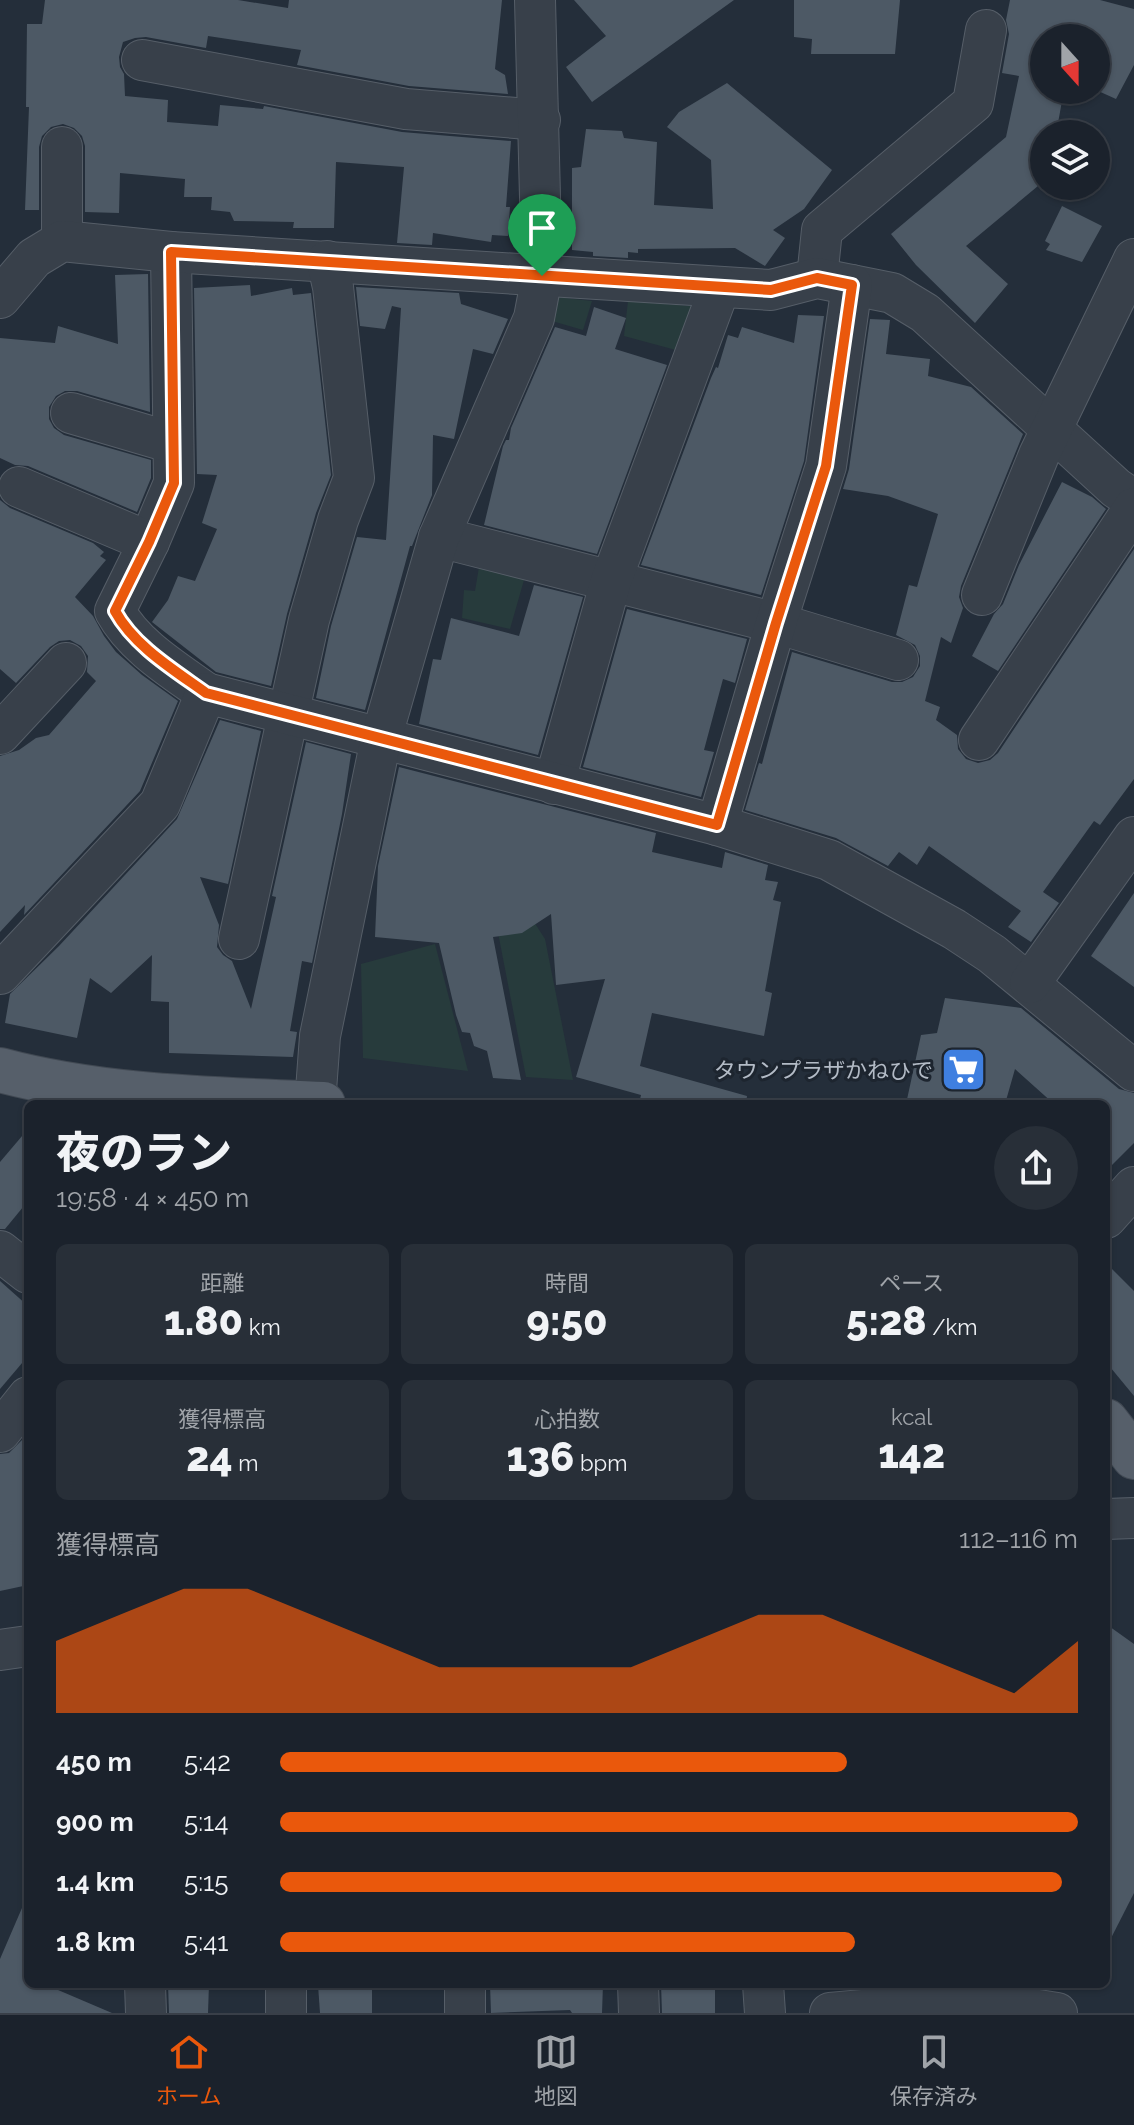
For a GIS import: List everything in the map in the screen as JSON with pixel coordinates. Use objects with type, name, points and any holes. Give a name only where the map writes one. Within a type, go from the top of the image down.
[{"type":"main road","points":[[0,1070],[69,1085],[206,1100]]},
{"type":"main road","points":[[1110,1426],[1134,1457]]},
{"type":"street","points":[[315,1100],[320,1036],[381,739],[439,537],[534,318],[542,276],[535,0]]},
{"type":"street","points":[[717,825],[826,466],[835,282],[822,230],[973,103],[986,30]]},
{"type":"street","points":[[142,60],[406,109],[540,120]]},
{"type":"street","points":[[62,147],[62,241]]},
{"type":"street","points":[[0,298],[34,258],[62,241],[171,252],[771,290],[835,282],[892,293],[925,313],[1116,488],[1134,500]]},
{"type":"street","points":[[171,252],[174,483],[115,611],[124,627],[163,662],[206,693],[717,825],[829,860],[954,929],[992,954],[1134,1071]]},
{"type":"street","points":[[982,595],[1051,427],[1134,259]]},
{"type":"street","points":[[239,939],[313,605],[354,478],[333,287],[327,261]]},
{"type":"street","points":[[554,784],[611,581],[720,287]]},
{"type":"street","points":[[71,413],[173,443]]},
{"type":"street","points":[[19,487],[149,542]]},
{"type":"street","points":[[979,740],[1134,508]]},
{"type":"street","points":[[439,537],[776,623],[898,660]]},
{"type":"street","points":[[0,734],[66,663]]},
{"type":"street","points":[[0,974],[160,804],[206,693]]},
{"type":"street","points":[[1030,983],[1134,837]]},
{"type":"street","points":[[1110,1214],[1134,1187]]},
{"type":"street","points":[[0,1251],[24,1270]]},
{"type":"street","points":[[0,1432],[24,1402]]},
{"type":"street","points":[[1110,1519],[1134,1518]]},
{"type":"street","points":[[0,1650],[24,1647]]},
{"type":"street","points":[[145,1988],[146,2013]]},
{"type":"street","points":[[286,1988],[286,2013]]},
{"type":"street","points":[[465,1988],[465,2013]]},
{"type":"street","points":[[638,1988],[639,2013]]},
{"type":"street","points":[[763,1988],[765,2013]]},
{"type":"street","points":[[830,2013],[974,2006],[1057,2013]]},
{"type":"green space","points":[[557,297],[592,301],[583,330],[552,321]]},
{"type":"green space","points":[[628,301],[703,307],[687,353],[624,336]]},
{"type":"green space","points":[[480,561],[526,573],[510,629],[462,618],[464,590],[475,591]]},
{"type":"green space","points":[[493,907],[527,911],[545,939],[573,1080],[526,1077]]},
{"type":"green space","points":[[435,944],[468,1071],[363,1058],[361,964]]},
{"type":"building","points":[[45,0],[238,0],[288,8],[289,0],[502,0],[495,69],[505,75],[508,94],[409,86],[297,65],[301,50],[208,36],[206,48],[146,37],[135,38],[123,42],[119,57],[125,96],[168,100],[167,122],[218,126],[220,105],[263,109],[264,106],[402,132],[511,141],[506,207],[510,207],[508,236],[492,235],[491,242],[433,233],[432,245],[397,243],[404,167],[336,162],[334,228],[293,228],[294,222],[234,221],[230,212],[211,210],[212,197],[184,197],[185,179],[120,173],[119,213],[85,212],[85,146],[82,136],[74,128],[63,124],[51,127],[42,136],[39,147],[39,210],[25,210],[29,107],[26,107],[27,24],[42,24]]},
{"type":"building","points":[[574,0],[734,0],[592,102],[566,67],[606,36]]},
{"type":"building","points":[[794,0],[900,0],[895,54],[811,54],[812,39],[794,37]]},
{"type":"building","points":[[1010,0],[1100,0],[1134,9],[1134,65],[1116,99],[1110,96],[1110,24],[1030,24],[1030,104],[1061,104],[1059,120],[1030,120],[1030,193],[966,246],[1008,284],[975,323],[916,265],[891,234],[1006,137],[1019,76],[1002,73],[1009,34],[1006,20]]},
{"type":"building","points":[[727,83],[832,170],[804,209],[773,230],[785,238],[765,266],[735,248],[638,249],[638,253],[628,252],[628,258],[593,256],[593,252],[572,250],[572,168],[581,167],[586,129],[622,131],[624,138],[657,142],[654,205],[713,209],[711,160],[667,127],[679,112]]},
{"type":"building","points":[[1062,206],[1102,226],[1082,262],[1046,250],[1050,244],[1045,241]]},
{"type":"building","points":[[148,274],[150,412],[77,391],[65,391],[56,396],[49,407],[49,419],[54,428],[64,435],[151,460],[151,478],[137,512],[28,466],[15,465],[0,458],[0,338],[55,343],[58,326],[118,344],[115,275]]},
{"type":"building","points":[[250,285],[251,296],[292,288],[293,295],[311,293],[331,475],[316,513],[287,614],[271,686],[216,672],[152,622],[168,600],[178,576],[195,581],[217,529],[202,523],[217,475],[197,474],[194,288]]},
{"type":"building","points":[[356,287],[459,293],[461,304],[508,319],[493,354],[473,349],[454,439],[433,435],[432,495],[410,546],[365,710],[316,698],[331,626],[357,537],[386,540],[401,308],[392,306],[385,329],[360,326]]},
{"type":"building","points":[[594,307],[626,318],[615,349],[667,365],[597,554],[484,525],[503,446],[509,440],[511,428],[555,327],[586,336]]},
{"type":"building","points":[[798,315],[824,316],[804,461],[761,595],[641,565],[728,335],[738,338],[742,327],[794,343]]},
{"type":"building","points":[[870,319],[890,320],[886,354],[930,359],[928,376],[971,387],[1023,434],[961,586],[959,597],[963,608],[951,643],[941,637],[925,701],[940,707],[936,720],[957,735],[958,749],[966,759],[978,763],[990,760],[998,753],[1134,549],[1134,779],[1100,825],[1094,821],[1043,892],[1059,903],[1031,942],[1008,927],[1021,911],[929,846],[917,865],[899,852],[888,866],[836,838],[745,810],[759,763],[762,764],[792,652],[892,682],[913,677],[920,666],[915,645],[896,635],[909,585],[917,587],[938,514],[888,496],[843,489],[849,469]]},
{"type":"building","points":[[1062,482],[1092,497],[1106,509],[998,671],[972,656],[994,614],[1003,604],[1019,565]]},
{"type":"building","points":[[0,500],[10,508],[93,543],[104,552],[100,556],[106,560],[75,597],[93,616],[116,652],[178,701],[140,791],[24,915],[25,905],[0,932],[0,756],[49,735],[96,681],[87,672],[88,656],[81,646],[70,640],[59,641],[50,647],[16,683],[0,669]]},
{"type":"building","points":[[534,585],[583,597],[538,755],[419,724],[433,659],[441,660],[451,618],[519,636]]},
{"type":"building","points":[[627,609],[747,639],[735,683],[723,679],[704,750],[714,752],[701,797],[583,767]]},
{"type":"building","points":[[220,720],[261,731],[228,884],[200,877],[219,925],[217,947],[232,961],[251,1009],[306,742],[351,754],[312,963],[302,961],[290,1031],[297,1032],[293,1057],[169,1053],[169,1002],[151,1001],[152,955],[111,993],[90,978],[77,1038],[5,1023],[10,994],[177,819]]},
{"type":"building","points":[[399,767],[656,833],[652,852],[722,868],[725,852],[768,865],[765,880],[778,882],[773,900],[781,902],[765,991],[772,993],[764,1036],[652,1013],[640,1066],[747,1096],[746,1100],[640,1100],[641,1095],[576,1077],[605,979],[556,985],[551,914],[522,933],[493,937],[521,1080],[493,1078],[487,1051],[474,1046],[470,1033],[462,1032],[439,943],[375,937],[378,866]]},
{"type":"building","points":[[1134,893],[1134,987],[1091,956]]},
{"type":"building","name":"タウンプラザかねひで","points":[[945,998],[1021,1008],[1119,1089],[1134,1093],[1134,1143],[1110,1167],[1110,1100],[1050,1100],[1015,1069],[1006,1100],[907,1100],[921,1035],[937,1033]]},
{"type":"building","points":[[24,1134],[24,1206],[5,1229],[0,1229],[0,1162]]},
{"type":"building","points":[[1110,1267],[1134,1291],[1134,1396],[1110,1367]]},
{"type":"building","points":[[0,1281],[24,1302],[24,1361],[0,1389]]},
{"type":"building","points":[[24,1438],[24,1586],[0,1591],[0,1454],[9,1453]]},
{"type":"building","points":[[1110,1627],[1134,1644],[1134,1893],[1110,1940]]},
{"type":"building","points":[[24,1903],[24,1988],[53,1988],[112,2013],[0,2013],[0,1959]]},
{"type":"building","points":[[168,1988],[209,1988],[208,2013],[169,2013]]},
{"type":"building","points":[[318,1988],[372,1988],[372,2013],[320,2013]]},
{"type":"building","points":[[490,1988],[603,1988],[602,2013],[572,2013],[570,2010],[491,2013]]},
{"type":"building","points":[[661,1988],[715,1988],[715,2013],[662,2013]]},
{"type":"place","name":"タウンプラザかねひで","points":[[964,1070]]},
{"type":"route","points":[[171,252],[542,276],[771,290],[817,278],[852,285],[826,466],[717,825],[206,693],[163,662],[124,627],[115,611],[174,483],[171,252]]}]
